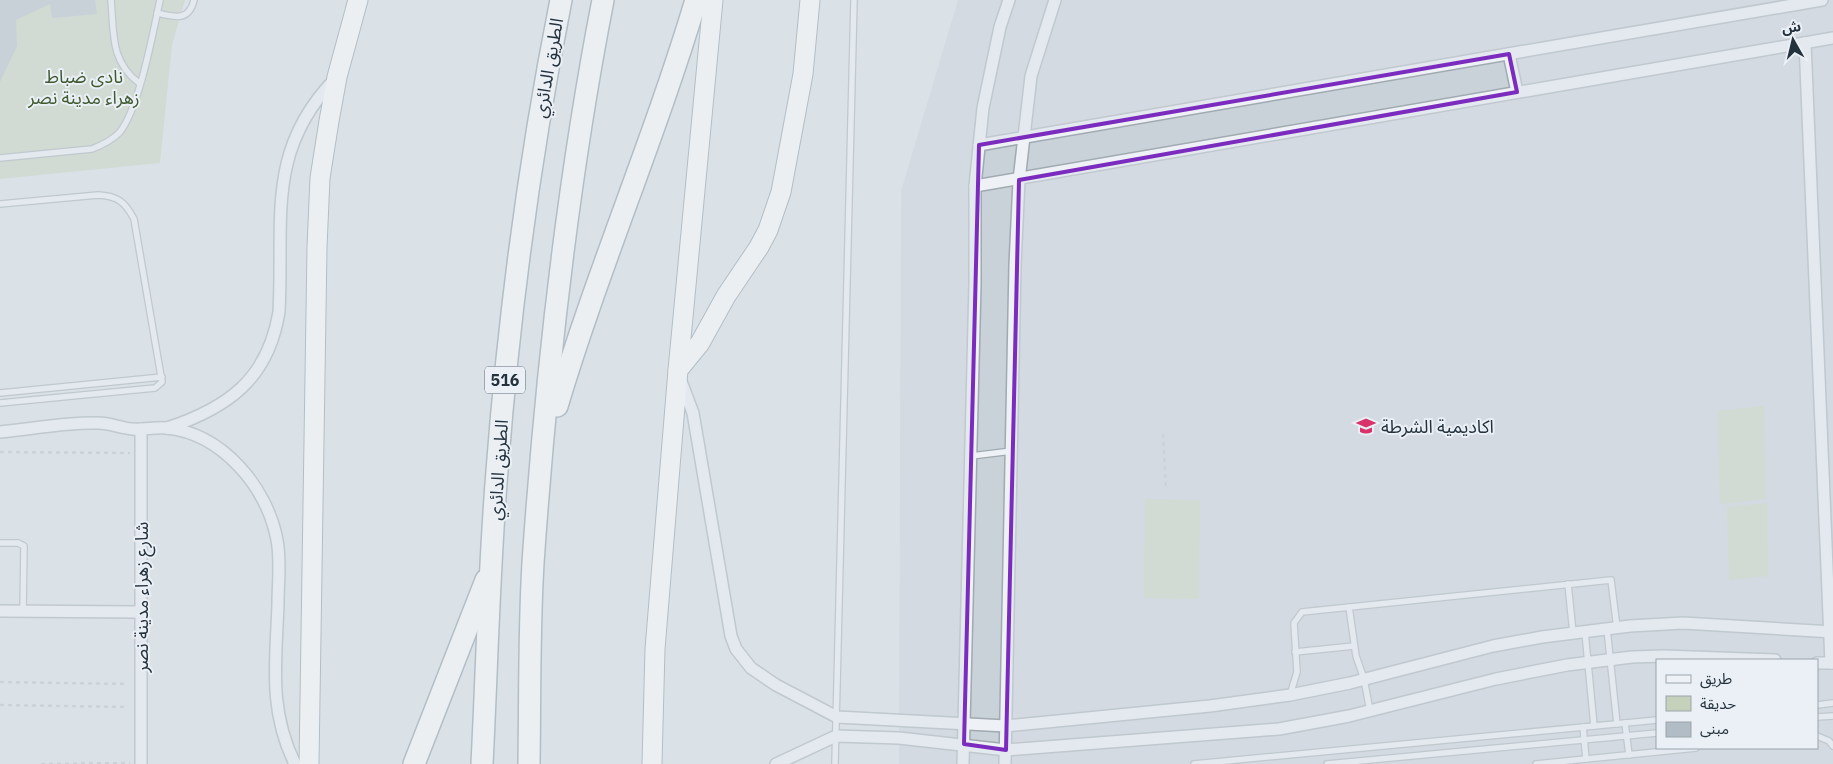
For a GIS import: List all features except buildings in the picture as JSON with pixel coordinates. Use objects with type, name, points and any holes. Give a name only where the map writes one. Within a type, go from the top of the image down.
[{"type":"highway","points":[[309,764],[317,247],[320,178],[337,77],[358,0]]},
{"type":"highway","name":"الطريق الدائري","points":[[482,764],[496,472],[506,372],[527,195],[561,0]]},
{"type":"highway","name":"516","points":[[529,764],[533,565],[543,452],[569,204],[603,0]]},
{"type":"highway","name":"516","points":[[543,452],[587,312],[654,129],[696,0]]},
{"type":"highway","points":[[652,764],[655,649],[678,372],[713,0]]},
{"type":"highway","points":[[678,372],[700,343],[726,296],[759,247],[776,211],[803,74],[810,0]]},
{"type":"highway","points":[[414,764],[471,614],[492,568]]},
{"type":"street","points":[[963,764],[971,456],[975,186],[983,108],[1000,27],[1009,0]]},
{"type":"street","points":[[1006,764],[1015,265],[1020,180],[1031,76],[1055,0]]},
{"type":"street","points":[[979,145],[1822,0]]},
{"type":"street","points":[[975,186],[1020,180],[1833,38]]},
{"type":"street","points":[[1804,43],[1832,663],[1818,662]]},
{"type":"street","points":[[1508,54],[1517,92]]},
{"type":"street","points":[[0,432],[91,423],[141,429],[167,428],[202,416],[228,401],[250,380],[266,355],[274,334],[279,312],[280,208],[285,168],[298,130],[308,113],[337,77]]},
{"type":"street","points":[[678,372],[693,413],[731,636],[736,649],[751,668],[776,685],[836,717],[965,722],[1006,726],[1210,706],[1290,695],[1364,679],[1493,646],[1612,628],[1683,623],[1831,632]]},
{"type":"street","points":[[167,428],[200,439],[230,458],[253,483],[269,511],[276,534],[279,558],[275,699],[283,736],[295,764]]},
{"type":"street","name":"شارع زهراء مدينة نصر","points":[[141,429],[141,764]]},
{"type":"street","points":[[0,611],[141,612]]},
{"type":"street","points":[[776,764],[836,736],[964,744],[1006,750],[1279,729],[1370,711],[1496,679],[1588,662],[1664,656],[1747,659]]},
{"type":"lane","points":[[112,0],[119,60],[126,72],[139,84]]},
{"type":"lane","points":[[0,158],[87,150],[102,145],[119,133],[125,125],[139,84],[160,0]]},
{"type":"lane","points":[[157,13],[174,17],[184,16],[192,9],[194,0]]},
{"type":"lane","points":[[835,764],[854,0]]},
{"type":"lane","points":[[0,204],[98,195],[114,196],[127,205],[134,219],[162,377],[161,384],[155,388],[0,403]]},
{"type":"lane","points":[[0,393],[162,377]]},
{"type":"lane","points":[[971,456],[1012,451]]},
{"type":"lane","points":[[0,543],[18,543],[24,546],[23,611]]},
{"type":"lane","points":[[1290,695],[1297,672],[1294,623],[1302,612],[1611,580],[1612,628],[1610,660],[1617,724]]},
{"type":"lane","points":[[1568,584],[1588,662],[1594,726]]},
{"type":"lane","points":[[1349,607],[1358,667],[1364,679],[1370,711]]},
{"type":"lane","points":[[1295,652],[1354,646]]},
{"type":"lane","points":[[1818,705],[1833,703]]},
{"type":"lane","points":[[1818,718],[1833,716]]},
{"type":"lane","points":[[1194,764],[1656,720]]},
{"type":"lane","points":[[1625,723],[1629,755]]},
{"type":"lane","points":[[1583,727],[1586,759]]},
{"type":"lane","points":[[1327,764],[1359,763],[1656,733]]},
{"type":"lane","points":[[1818,736],[1829,741],[1833,746]]},
{"type":"lane","points":[[1357,748],[1359,763]]},
{"type":"lane","points":[[1536,764],[1686,749]]},
{"type":"lane","points":[[1340,750],[1342,763]]},
{"type":"path","points":[[1163,434],[1166,490]]},
{"type":"path","points":[[0,452],[141,454]]},
{"type":"path","points":[[0,682],[141,684]]},
{"type":"path","points":[[0,705],[141,707]]},
{"type":"path","points":[[41,764],[141,764]]},
{"type":"highlighted area","points":[[1509,54],[1517,92],[1019,180],[1006,750],[964,744],[979,145]]},
{"type":"shaded area","name":"اكاديمية الشرطة","points":[[958,0],[1833,0],[1833,764],[899,764],[901,191]]},
{"type":"green space","name":"نادى ضباط زهراء مدينة نصر","points":[[0,0],[185,0],[172,45],[160,163],[0,179]]},
{"type":"green space","points":[[1764,406],[1766,499],[1720,504],[1717,411]]},
{"type":"green space","points":[[1145,499],[1200,500],[1199,599],[1144,598]]},
{"type":"green space","points":[[1767,503],[1768,576],[1729,580],[1727,507]]},
{"type":"place","name":"اكاديمية الشرطة","points":[[1366,426]]}]
